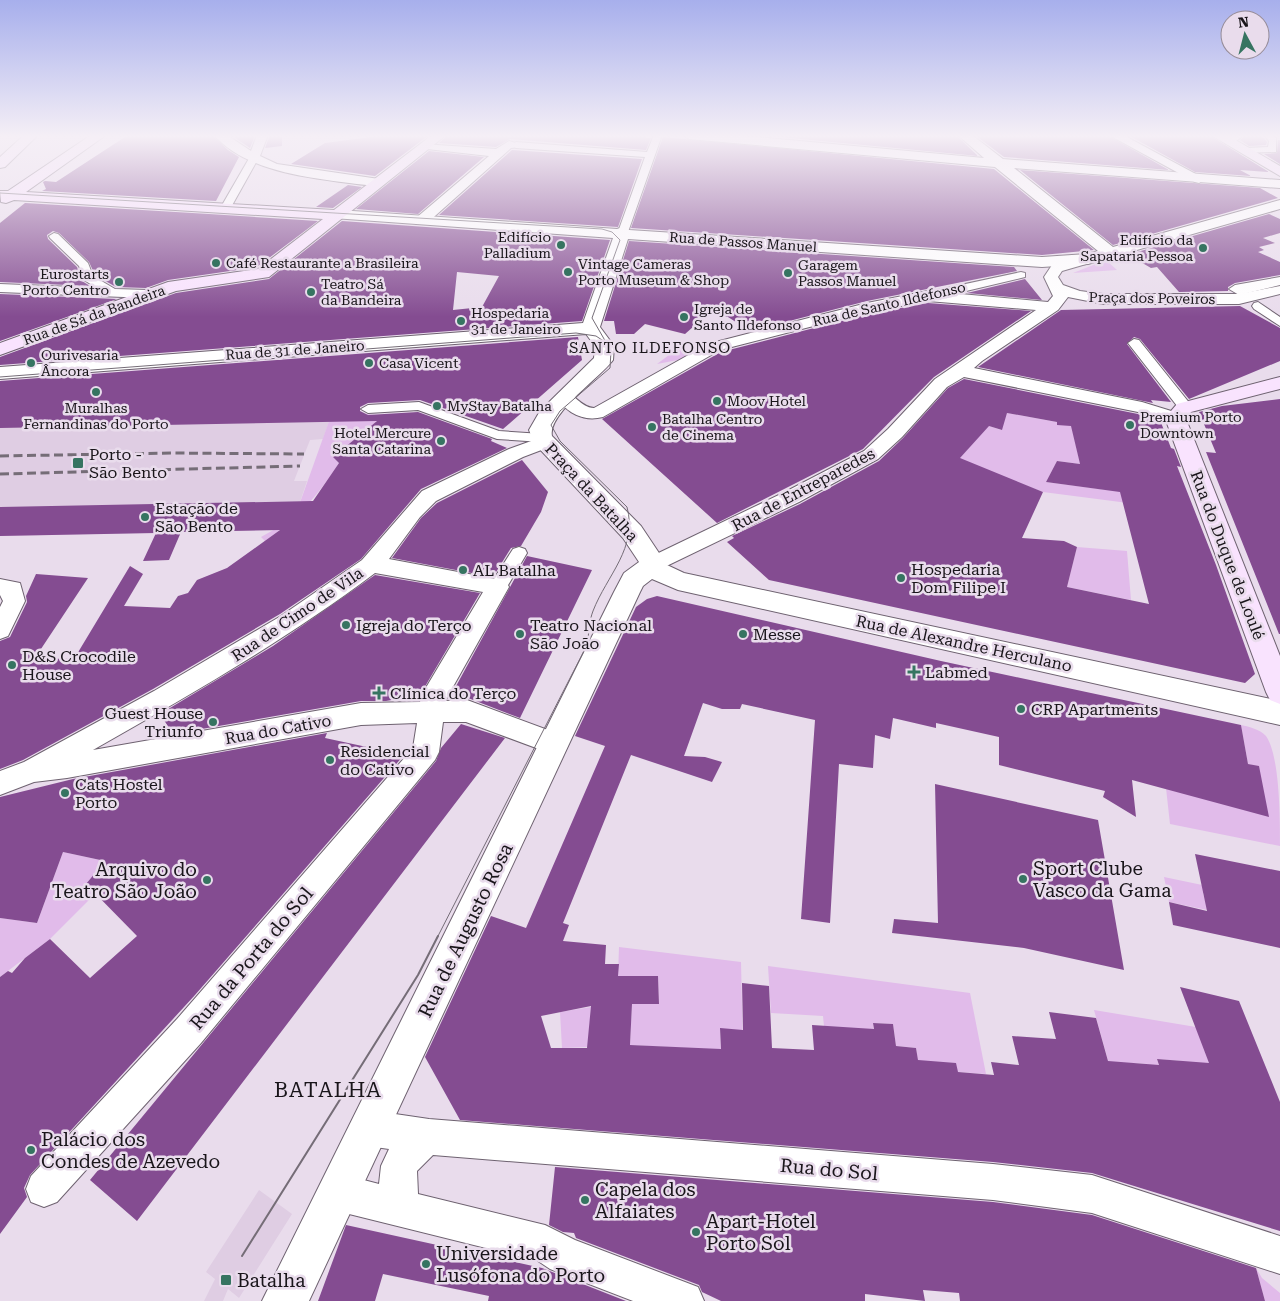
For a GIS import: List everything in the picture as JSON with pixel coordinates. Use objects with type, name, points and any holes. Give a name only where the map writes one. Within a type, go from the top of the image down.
[{"type":"main road","name":"Rua de Sá da Bandeira","points":[[0,349],[174,286],[263,273],[363,196]]},
{"type":"main road","points":[[4,198],[226,207],[338,215]]},
{"type":"main road","points":[[1180,413],[1280,383]]},
{"type":"main road","name":"Rua do Duque de Loulé","points":[[1180,413],[1280,692]]},
{"type":"street","points":[[226,207],[232,196]]},
{"type":"street","points":[[420,221],[449,196]]},
{"type":"street","points":[[590,328],[636,196]]},
{"type":"street","points":[[1039,196],[1111,253]]},
{"type":"street","points":[[928,296],[1053,307],[1061,299],[1058,288],[1051,277],[1057,268],[1280,204]]},
{"type":"street","name":"Rua de Passos Manuel","points":[[338,215],[622,232],[672,238],[1035,261],[1088,260]]},
{"type":"street","points":[[54,236],[84,265],[88,278],[114,294]]},
{"type":"street","name":"Rua de Santo Ildefonso","points":[[565,397],[572,408],[580,412],[597,412],[714,347],[868,308],[1022,275]]},
{"type":"street","points":[[0,288],[148,294]]},
{"type":"street","name":"Praça dos Poveiros","points":[[1058,288],[1077,295],[1104,299],[1239,299],[1280,290]]},
{"type":"street","points":[[1258,306],[1266,314],[1280,322]]},
{"type":"street","name":"Rua de Entreparedes","points":[[652,565],[792,497],[871,455],[895,434],[940,384],[961,371],[976,357],[1053,307]]},
{"type":"street","name":"Rua de 31 de Janeiro","points":[[0,373],[590,328]]},
{"type":"street","name":"Praça da Batalha","points":[[590,328],[602,339],[605,349],[604,360],[542,422],[540,430],[544,440],[632,532],[652,565]]},
{"type":"street","points":[[1134,343],[1180,413]]},
{"type":"street","points":[[961,371],[1180,413]]},
{"type":"street","points":[[368,409],[419,406],[497,435],[544,440]]},
{"type":"street","name":"Rua de Cimo de Vila","points":[[33,770],[168,697],[247,651],[371,564],[386,548],[417,506],[429,496],[544,440]]},
{"type":"street","points":[[371,564],[498,587],[519,553]]},
{"type":"street","name":"Rua de Alexandre Herculano","points":[[652,565],[658,571],[678,580],[1280,712]]},
{"type":"street","name":"Rua de Augusto Rosa","points":[[285,1301],[633,580],[652,565]]},
{"type":"street","name":"Rua da Porta do Sol","points":[[44,1190],[189,1031],[426,752],[433,698],[498,587]]},
{"type":"street","points":[[0,588],[12,589],[14,601],[0,630]]},
{"type":"street","name":"Rua do Cativo","points":[[0,783],[33,770],[67,766],[361,714],[430,714],[467,711],[554,744]]},
{"type":"street","name":"Rua do Sol","points":[[368,1128],[429,1137],[993,1182],[1092,1194],[1280,1255]]},
{"type":"street","points":[[406,1208],[398,1185],[401,1162],[408,1150],[429,1137]]},
{"type":"street","points":[[337,1192],[545,1244],[564,1255],[684,1301]]},
{"type":"shaded area","points":[[1106,260],[1117,270],[1073,273]]},
{"type":"shaded area","points":[[681,346],[693,353],[683,359],[657,364]]},
{"type":"shaded area","points":[[336,401],[323,439],[310,440],[294,481],[307,481],[297,511],[274,530],[0,536],[0,406]]},
{"type":"shaded area","points":[[333,410],[383,416],[333,457],[339,463],[323,487],[288,524],[265,541],[261,537],[284,524],[297,511]]},
{"type":"shaded area","points":[[1007,413],[1057,422],[1057,425],[1071,423],[1080,464],[1057,461],[1046,482],[1107,490],[1129,482],[1128,503],[1043,492],[958,460],[968,449],[972,420],[1001,430]]},
{"type":"shaded area","points":[[1077,547],[1127,551],[1131,600],[1067,587]]},
{"type":"shaded area","points":[[1241,725],[1266,736],[1271,745],[1277,772],[1280,846],[1170,824],[1166,788],[1259,767],[1248,764]]},
{"type":"shaded area","points":[[63,852],[105,861],[86,884],[95,894],[50,939],[0,977],[0,918],[37,923]]},
{"type":"shaded area","points":[[1164,877],[1207,886],[1203,894],[1205,900],[1210,901],[1212,911],[1169,902]]},
{"type":"shaded area","points":[[619,947],[741,962],[743,1051],[720,1029],[721,1050],[630,1045],[632,1004],[659,1004],[658,976],[618,976]]},
{"type":"shaded area","points":[[768,966],[970,993],[986,1074],[958,1072],[918,1061],[916,1048],[896,1046],[893,1024],[873,1023],[876,1053],[824,1026],[823,1016],[771,1013]]},
{"type":"shaded area","points":[[591,1007],[588,1047],[562,1048],[560,1012]]},
{"type":"shaded area","points":[[1094,1010],[1196,1027],[1224,1102],[1185,1068],[1182,1061],[1157,1059],[1165,1084],[1154,1084],[1148,1064],[1134,1063],[1114,1082]]},
{"type":"shaded area","points":[[259,1190],[292,1214],[239,1298],[228,1289],[223,1301],[204,1301],[215,1279],[206,1272]]},
{"type":"shaded area","points":[[1256,1268],[1262,1278],[1280,1293],[1280,1301],[1265,1301]]},
{"type":"building","points":[[124,196],[219,196],[216,201]]},
{"type":"building","points":[[332,196],[350,196],[333,208],[316,207]]},
{"type":"building","points":[[373,196],[439,196],[418,214],[356,209]]},
{"type":"building","points":[[461,196],[629,196],[618,227],[439,215]]},
{"type":"building","points":[[642,196],[1027,196],[1094,250],[1042,255],[631,228]]},
{"type":"building","points":[[1052,196],[1274,196],[1278,198],[1113,245]]},
{"type":"building","points":[[25,203],[318,221],[257,267],[168,280],[146,288],[116,287],[95,275],[89,262],[59,233],[53,231],[47,235],[48,239],[77,267],[82,281],[90,286],[0,282],[0,223]]},
{"type":"building","points":[[1269,214],[1280,219],[1280,233],[1263,238],[1275,243],[1259,247],[1264,250],[1258,252],[1280,262],[1280,275],[1235,283],[1228,287],[1228,291],[1179,292],[1157,267],[1151,268],[1132,257],[1120,257]]},
{"type":"building","points":[[342,221],[610,240],[582,321],[0,365],[0,357],[176,293],[269,279]],"holes":[[[457,272],[499,276],[482,307],[453,310]]]},
{"type":"building","points":[[629,241],[1014,267],[1017,271],[867,301],[750,331],[728,317],[710,312],[685,334],[645,324],[634,334],[616,334],[614,321],[604,321]]},
{"type":"building","points":[[1025,279],[1042,300],[967,293]]},
{"type":"building","points":[[0,294],[117,299],[0,341]]},
{"type":"building","points":[[928,303],[1031,311],[934,377],[863,449],[717,523],[602,419],[721,352],[868,314]]},
{"type":"building","points":[[1240,306],[1280,328],[1280,361],[1189,399],[1140,339],[1134,337],[1127,344],[1171,402],[1151,400],[1153,403],[978,367],[1061,310]]},
{"type":"building","points":[[578,337],[582,360],[503,429],[420,400],[368,403],[360,407],[360,411],[368,415],[418,412],[492,439],[491,441],[507,448],[421,489],[361,559],[280,614],[153,689],[23,760],[0,769],[0,641],[10,637],[27,602],[26,596],[36,574],[88,578],[35,658],[74,659],[130,566],[143,574],[124,606],[170,608],[178,596],[188,593],[197,580],[227,568],[280,530],[181,532],[169,560],[143,561],[156,533],[0,536],[0,507],[313,501],[339,463],[333,457],[377,421],[0,428],[0,381]]},
{"type":"building","points":[[964,379],[1160,420],[1181,467],[1177,466],[1216,565],[1255,674],[1245,683],[769,580],[727,542],[734,538],[732,536],[800,504],[879,461],[903,438],[948,388]],"holes":[[[1007,413],[1057,422],[1057,425],[1071,426],[1080,464],[1057,461],[1046,482],[1120,492],[1149,604],[1067,587],[1077,547],[1064,541],[1022,538],[1043,492],[960,458],[989,426],[1002,430]]]},
{"type":"building","points":[[1280,399],[1279,634],[1206,452],[1216,453],[1199,412],[1222,406]]},
{"type":"building","points":[[522,460],[548,492],[541,512],[521,546],[511,548],[493,577],[392,558],[421,518],[437,503]]},
{"type":"building","name":"Teatro Nacional São João","points":[[527,556],[592,570],[520,718],[468,698],[449,699]]},
{"type":"building","points":[[375,575],[480,593],[420,695],[386,701],[361,701],[173,734],[160,714],[273,646]]},
{"type":"building","points":[[657,596],[941,661],[1241,725],[1248,764],[1259,766],[1269,817],[1132,780],[1136,817],[1103,797],[1105,791],[999,765],[999,737],[936,723],[936,728],[893,718],[890,739],[875,735],[873,768],[839,764],[830,923],[801,919],[815,720],[742,704],[740,709],[722,709],[703,703],[684,756],[705,757],[722,762],[712,782],[631,755],[563,923],[569,925],[563,941],[606,945],[605,964],[619,964],[618,976],[658,976],[659,1004],[632,1004],[630,1045],[721,1049],[720,1028],[743,1030],[742,983],[769,986],[772,1048],[814,1050],[812,1025],[874,1029],[873,1023],[893,1024],[896,1046],[916,1048],[918,1060],[956,1063],[958,1072],[994,1075],[991,1062],[1019,1065],[1012,1036],[1056,1039],[1049,1012],[1096,1018],[1108,1061],[1159,1065],[1157,1059],[1209,1063],[1180,987],[1239,1001],[1280,1102],[1280,1231],[1092,1173],[993,1162],[460,1120],[425,1057],[491,916],[526,928],[605,746],[575,736],[636,607],[647,599]],"holes":[[[591,1006],[587,1048],[551,1048],[541,1016]]]},
{"type":"building","points":[[461,724],[505,738],[137,1221],[90,1180],[436,761],[441,748]]},
{"type":"building","points":[[327,733],[325,738],[404,755],[195,995],[30,1175],[24,1188],[27,1197],[0,1234],[0,977],[8,971],[12,973],[25,958],[50,939],[90,978],[137,936],[86,884],[105,861],[63,852],[37,923],[0,918],[0,797],[73,779]]},
{"type":"building","name":"Sport Clube Vasco da Gama","points":[[935,784],[1098,820],[1124,970],[1024,948],[892,933],[894,919],[938,923]]},
{"type":"building","points":[[1195,854],[1280,871],[1280,948],[1173,925],[1169,902],[1207,911]]},
{"type":"building","points":[[555,1167],[993,1202],[1092,1215],[1256,1268],[1265,1301],[960,1301],[959,1293],[923,1290],[925,1301],[865,1294],[865,1301],[721,1301],[702,1292],[699,1285],[576,1238],[574,1233],[563,1232],[549,1225]]},
{"type":"building","name":"Universidade Lusófona do Porto","points":[[346,1225],[542,1268],[626,1301],[488,1301],[489,1296],[383,1274],[375,1301],[318,1301]]},
{"type":"tram line","points":[[45,196],[602,229],[612,232],[620,240],[592,318],[611,351],[610,368],[560,411],[551,425],[560,441],[627,507],[629,522],[625,548],[593,611],[587,645],[437,938]]},
{"type":"tram line","points":[[0,377],[576,333],[596,336],[605,342]]},
{"type":"tram line","points":[[242,1256],[418,975],[438,936]]},
{"type":"railway","points":[[0,456],[172,453],[304,454]]},
{"type":"railway","points":[[0,474],[300,466]]},
{"type":"place","name":"Edifício Palladium","points":[[561,245]]},
{"type":"place","name":"Edifício da Sapataria Pessoa","points":[[1203,248]]},
{"type":"place","name":"Café Restaurante a Brasileira","points":[[216,263]]},
{"type":"place","name":"Vintage Cameras Porto Museum & Shop","points":[[568,272]]},
{"type":"place","name":"Garagem Passos Manuel","points":[[788,273]]},
{"type":"place","name":"Eurostarts Porto Centro","points":[[119,282]]},
{"type":"place","name":"Teatro Sá da Bandeira","points":[[311,292]]},
{"type":"place","name":"Igreja de Santo Ildefonso","points":[[684,317]]},
{"type":"place","name":"Hospedaria 31 de Janeiro","points":[[461,321]]},
{"type":"place","name":"Ourivesaria Âncora","points":[[31,363]]},
{"type":"place","name":"Casa Vicent","points":[[369,363]]},
{"type":"place","name":"Muralhas Fernandinas do Porto","points":[[96,392]]},
{"type":"place","name":"Moov Hotel","points":[[717,401]]},
{"type":"place","name":"MyStay Batalha","points":[[437,406]]},
{"type":"place","name":"Premium Porto Downtown","points":[[1130,425]]},
{"type":"place","name":"Batalha Centro de Cinema","points":[[652,427]]},
{"type":"place","name":"Hotel Mercure Santa Catarina","points":[[441,441]]},
{"type":"place","name":"Porto - São Bento","points":[[78,463]]},
{"type":"place","name":"Estação de São Bento","points":[[145,517]]},
{"type":"place","name":"AL Batalha","points":[[463,570]]},
{"type":"place","name":"Hospedaria Dom Filipe I","points":[[901,578]]},
{"type":"place","name":"Igreja do Terço","points":[[346,625]]},
{"type":"place","name":"Teatro Nacional São João","points":[[520,634]]},
{"type":"place","name":"Messe","points":[[743,634]]},
{"type":"place","name":"D&S Crocodile House","points":[[12,665]]},
{"type":"place","name":"Labmed","points":[[914,672]]},
{"type":"place","name":"Clínica do Terço","points":[[379,693]]},
{"type":"place","name":"CRP Apartments","points":[[1021,709]]},
{"type":"place","name":"Guest House Triunfo","points":[[213,722]]},
{"type":"place","name":"Residencial do Cativo","points":[[330,760]]},
{"type":"place","name":"Cats Hostel Porto","points":[[65,793]]},
{"type":"place","name":"Sport Clube Vasco da Gama","points":[[1023,879]]},
{"type":"place","name":"Arquivo do Teatro São João","points":[[207,880]]},
{"type":"place","name":"Palácio dos Condes de Azevedo","points":[[31,1150]]},
{"type":"place","name":"Capela dos Alfaiates","points":[[585,1200]]},
{"type":"place","name":"Apart-Hotel Porto Sol","points":[[696,1232]]},
{"type":"place","name":"Universidade Lusófona do Porto","points":[[426,1264]]},
{"type":"place","name":"Batalha","points":[[226,1280]]},
{"type":"district","name":"SANTO ILDEFONSO","points":[[650,348]]},
{"type":"district","name":"BATALHA","points":[[328,1090]]}]
